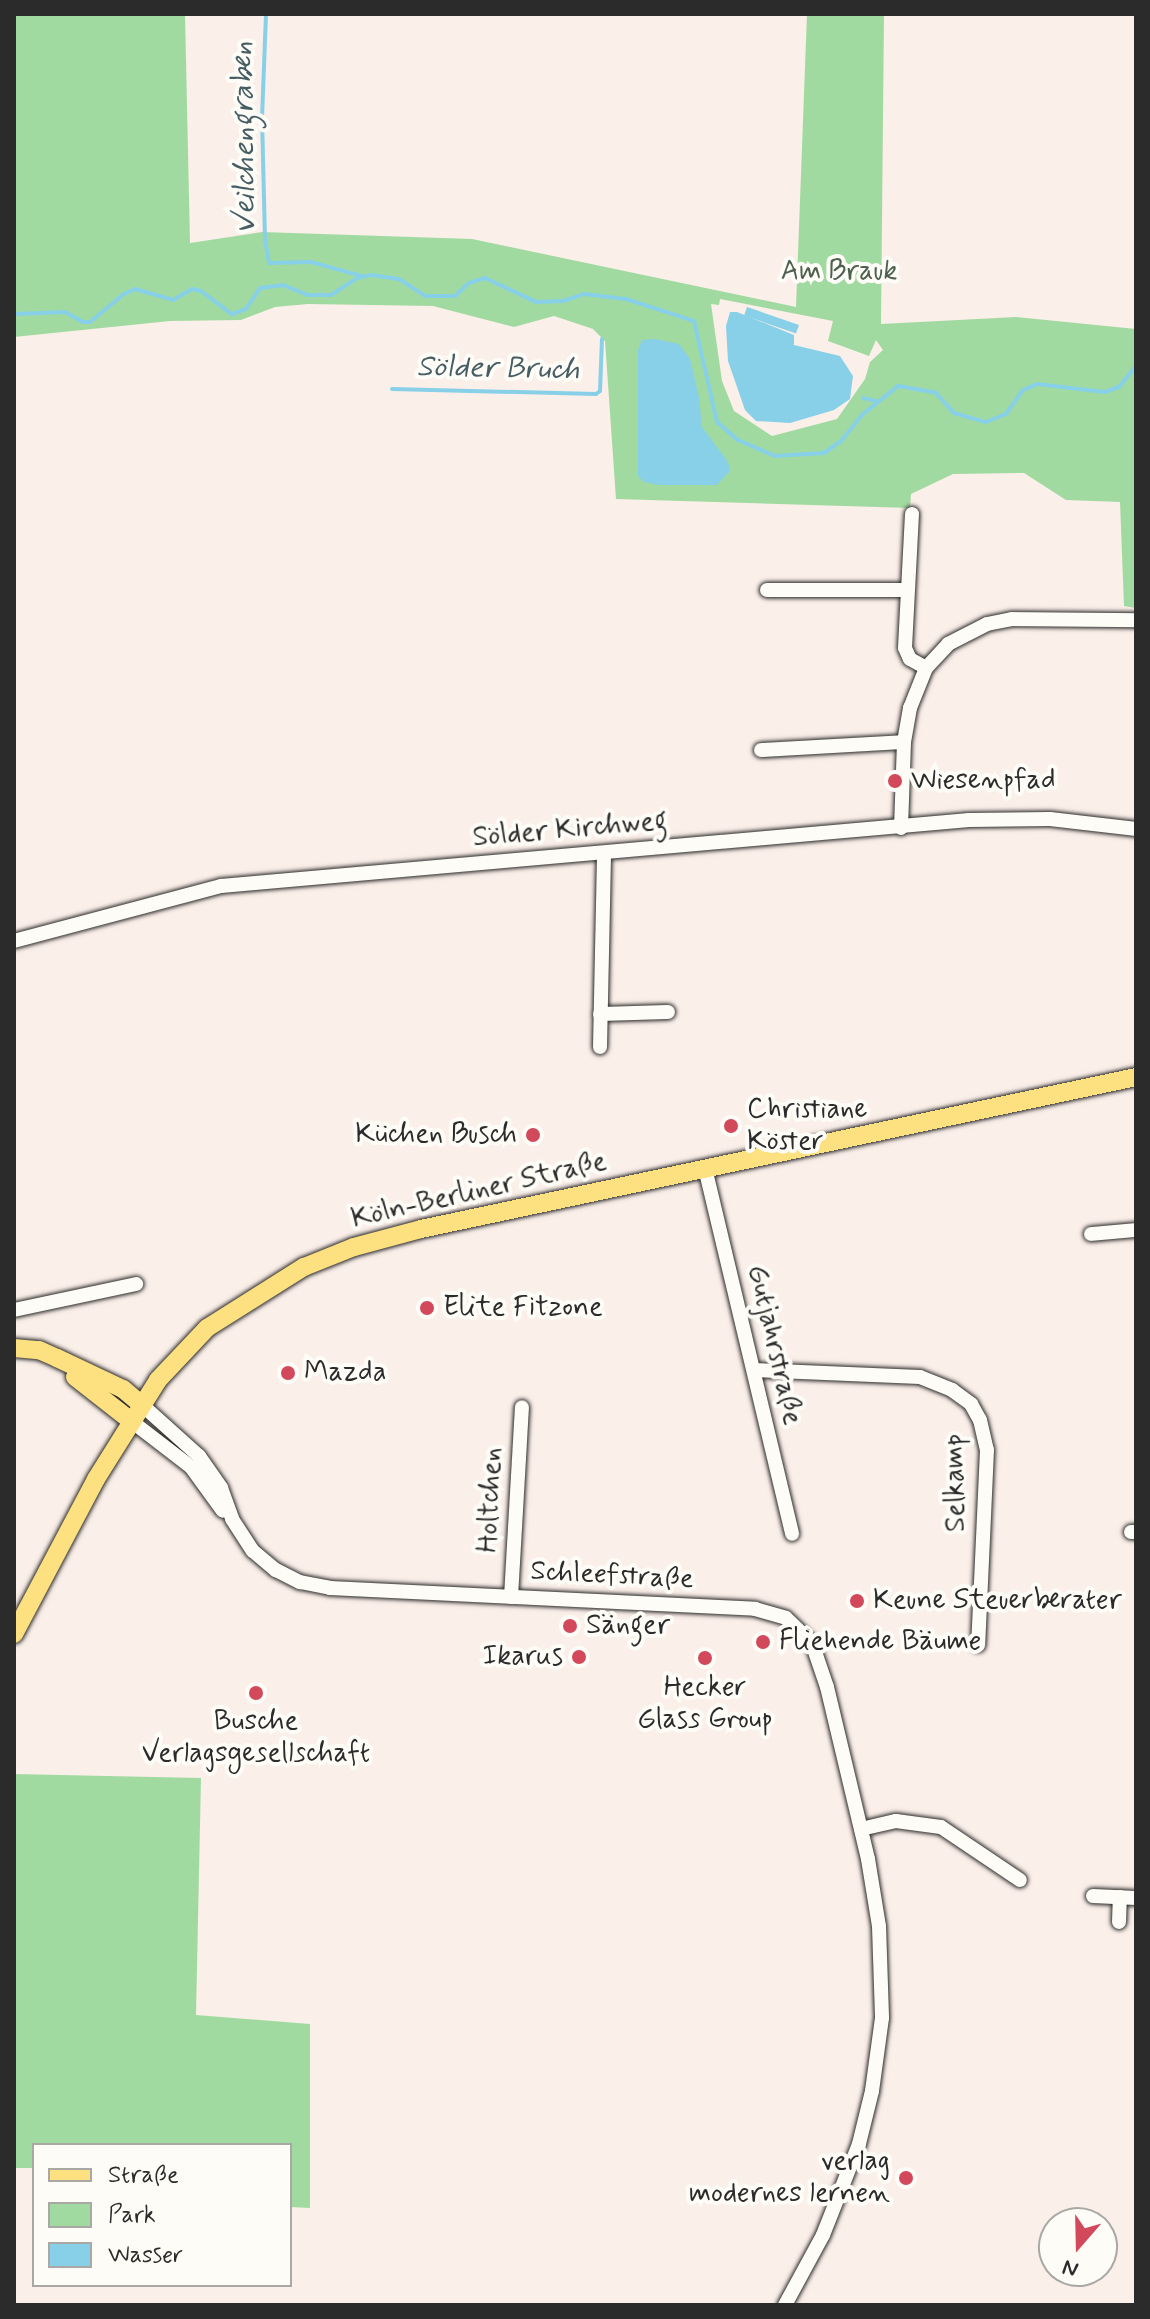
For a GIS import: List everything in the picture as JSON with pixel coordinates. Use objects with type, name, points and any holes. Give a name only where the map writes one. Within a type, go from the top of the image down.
[{"type":"main road","name":"Köln-Berliner Straße","points":[[14,1634],[136,1412],[168,1368],[207,1328],[276,1281],[325,1258],[421,1229],[1136,1077]]},
{"type":"main road","points":[[18,1349],[39,1350],[123,1389],[136,1412]]},
{"type":"street","points":[[912,514],[905,648],[910,659],[926,668]]},
{"type":"street","points":[[767,590],[907,590]]},
{"type":"street","points":[[901,828],[904,742],[910,708],[926,668],[956,639],[999,621],[1031,617],[1136,620]]},
{"type":"street","points":[[761,750],[904,742]]},
{"type":"street","name":"Sölder Kirchweg","points":[[14,941],[221,886],[1016,818],[1136,829]]},
{"type":"street","points":[[600,1047],[604,853]]},
{"type":"street","points":[[600,1014],[668,1012]]},
{"type":"street","name":"Gutjahrstraße","points":[[705,1168],[792,1534]]},
{"type":"street","points":[[1091,1234],[1136,1230]]},
{"type":"street","points":[[14,1310],[136,1284]]},
{"type":"street","name":"Selkamp","points":[[754,1370],[920,1377],[952,1390],[971,1404],[980,1420],[987,1450],[978,1645]]},
{"type":"street","name":"Holtchen","points":[[511,1597],[522,1407]]},
{"type":"street","name":"Schleefstraße","points":[[136,1412],[199,1456],[221,1488],[232,1519],[263,1561],[300,1582],[330,1588],[755,1609],[795,1623],[817,1654],[861,1829],[879,1926],[883,1987],[879,2052],[867,2116],[847,2178],[823,2235],[785,2305]]},
{"type":"street","points":[[861,1829],[896,1821],[941,1827],[1020,1880]]},
{"type":"street","points":[[1093,1896],[1136,1898]]},
{"type":"street","points":[[1119,1922],[1120,1897]]},
{"type":"green space","name":"Am Brauk","points":[[14,14],[185,14],[190,243],[262,232],[472,239],[796,307],[807,14],[884,14],[881,324],[1016,317],[1136,329],[1136,608],[1124,606],[1120,502],[1066,500],[1024,473],[953,474],[911,494],[910,508],[616,499],[605,341],[593,329],[554,316],[514,327],[433,306],[308,304],[275,307],[241,320],[170,321],[14,337]],"holes":[[[720,299],[833,321],[828,341],[869,356],[876,340],[883,350],[870,362],[865,379],[837,419],[772,436],[734,411],[722,381],[711,304],[719,305]]]},
{"type":"green space","points":[[14,1774],[201,1778],[196,2015],[310,2024],[310,2208],[292,2207],[292,2143],[32,2143],[32,2168],[14,2168]]},
{"type":"water","points":[[747,307],[799,325],[796,333],[744,316]]},
{"type":"water","points":[[730,312],[794,335],[794,345],[840,356],[853,376],[850,399],[834,410],[790,423],[756,421],[745,410],[728,361],[726,326]]},
{"type":"water","points":[[642,340],[679,344],[690,359],[702,427],[728,462],[730,471],[717,485],[659,485],[644,482],[638,476],[638,350]]},
{"type":"waterway","name":"Veilchengraben","points":[[266,14],[262,117],[265,240],[269,263],[311,262],[362,276]]},
{"type":"waterway","points":[[14,314],[65,312],[83,322],[90,322],[124,294],[135,289],[173,300],[192,289],[201,291],[232,314],[246,309],[260,288],[283,285],[308,295],[331,295],[357,278],[371,275],[399,279],[425,296],[455,296],[469,283],[485,278],[536,302],[563,301],[584,294],[626,299],[694,321],[717,422],[738,440],[775,456],[824,453],[841,441],[863,414],[898,386],[936,393],[954,413],[986,422],[1006,414],[1023,390],[1037,384],[1105,392],[1119,387],[1136,366]]},
{"type":"waterway","name":"Sölder Bruch","points":[[392,389],[596,394],[600,391],[602,339]]},
{"type":"waterway","points":[[863,398],[876,401]]},
{"type":"place","name":"Wiesenpfad","points":[[895,781]]},
{"type":"place","name":"Christiane Köster","points":[[731,1126]]},
{"type":"place","name":"Küchen Busch","points":[[533,1135]]},
{"type":"place","name":"Elite Fitzone","points":[[427,1308]]},
{"type":"place","name":"Mazda","points":[[288,1373]]},
{"type":"place","name":"Keune Steuerberater","points":[[857,1601]]},
{"type":"place","name":"Sänger","points":[[570,1626]]},
{"type":"place","name":"Fliehende Bäume","points":[[763,1642]]},
{"type":"place","name":"Ikarus","points":[[579,1657]]},
{"type":"place","name":"Hecker Glass Group","points":[[705,1658]]},
{"type":"place","name":"Busche Verlagsgesellschaft","points":[[256,1693]]},
{"type":"place","name":"verlag modernes lernen","points":[[906,2178]]}]
